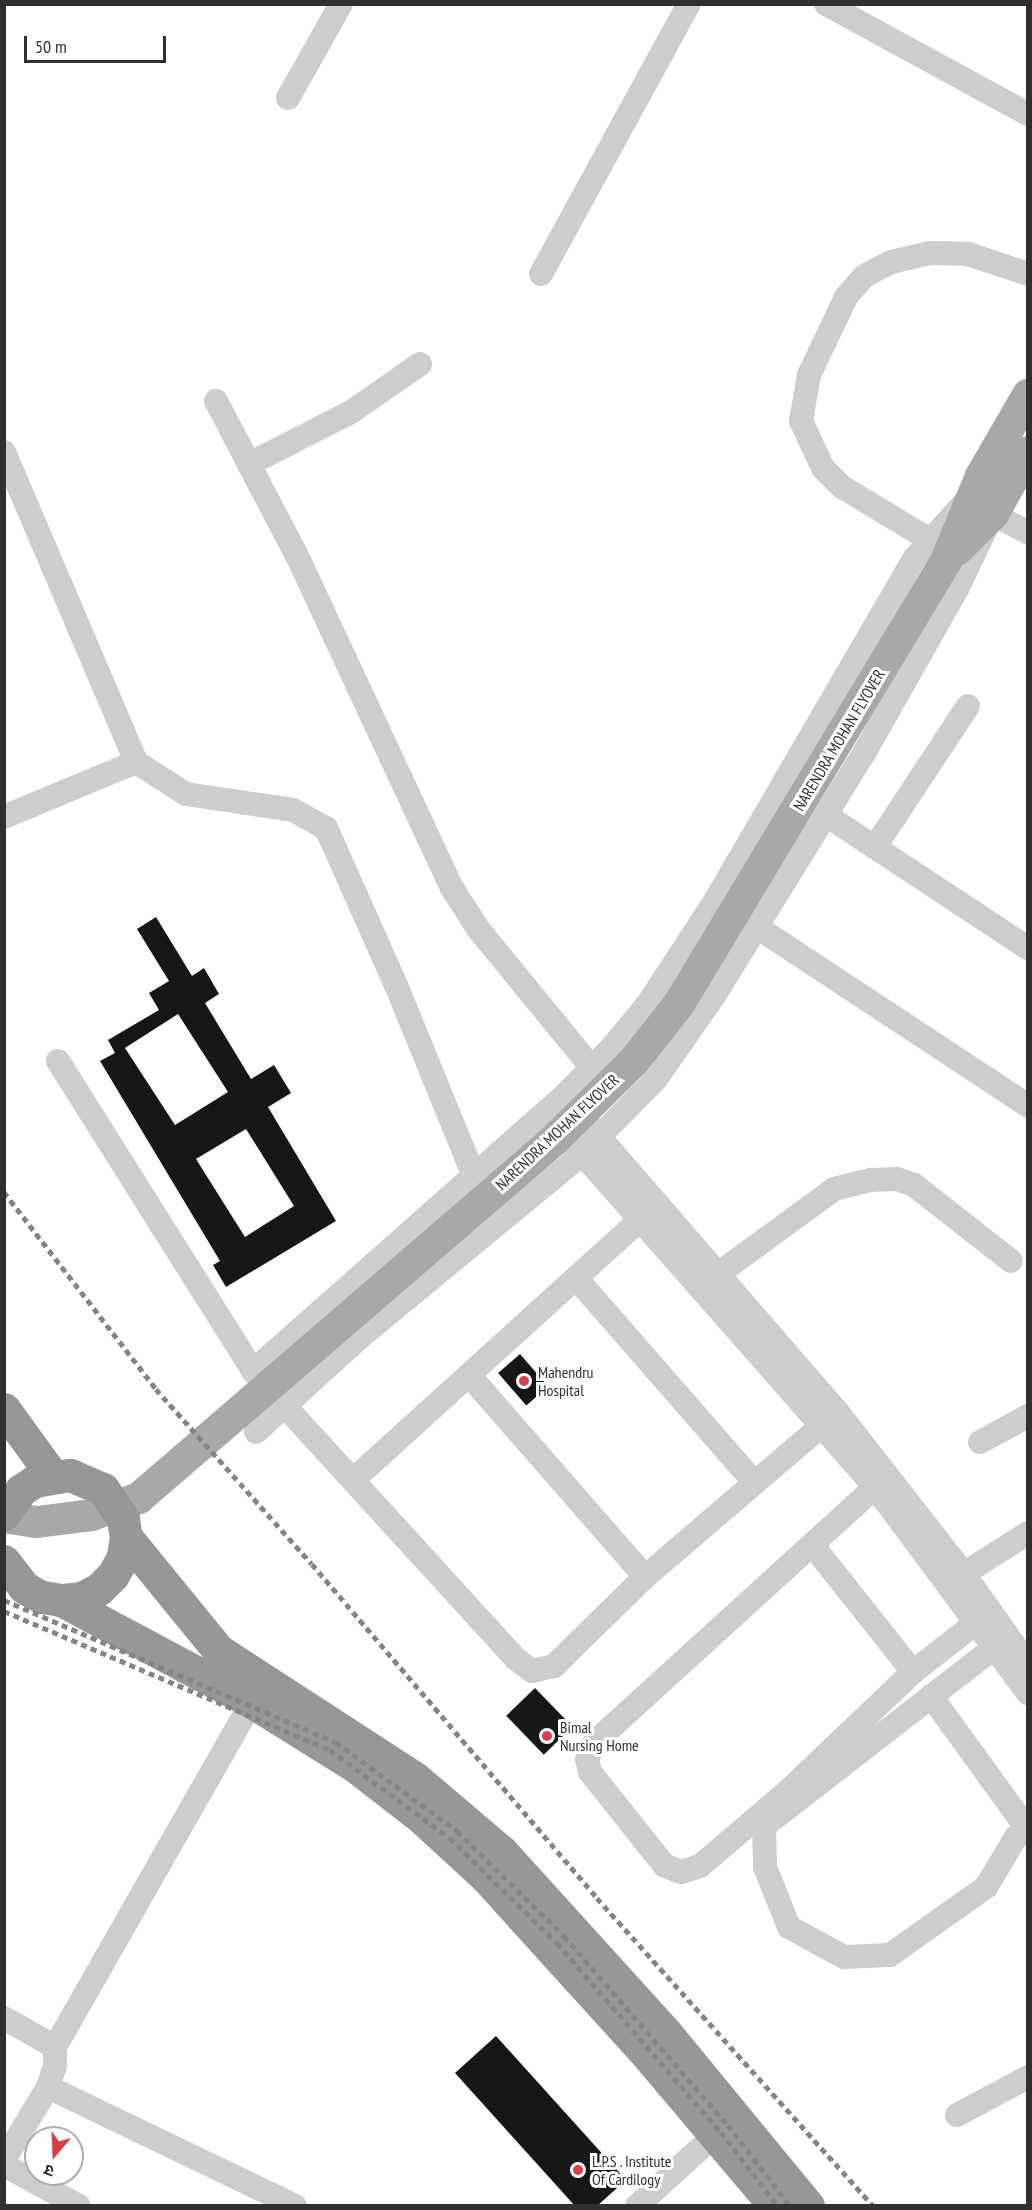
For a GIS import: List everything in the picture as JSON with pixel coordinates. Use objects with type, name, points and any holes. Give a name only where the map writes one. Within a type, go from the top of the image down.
[{"type":"highway","points":[[4,1409],[52,1476]]},
{"type":"highway","points":[[6,1506],[21,1490],[52,1476],[87,1479],[103,1489],[123,1519],[126,1537],[123,1557],[113,1575],[99,1589],[81,1598],[61,1600]]},
{"type":"highway","points":[[126,1537],[218,1650],[415,1778],[502,1852],[666,2033],[808,2205]]},
{"type":"highway","points":[[6,1567],[32,1592],[61,1600],[252,1702],[355,1767],[423,1819],[485,1876],[775,2205]]},
{"type":"main road","points":[[984,503],[1028,395]]},
{"type":"main road","points":[[984,503],[1028,452]]},
{"type":"main road","name":"NARENDRA MOHAN FLYOVER","points":[[6,1506],[37,1522],[92,1515],[139,1498],[552,1141],[634,1061],[679,1004],[938,550],[984,503]]},
{"type":"street","points":[[288,98],[342,4]]},
{"type":"street","points":[[541,274],[689,4]]},
{"type":"street","points":[[826,4],[1028,114]]},
{"type":"street","points":[[938,550],[842,487],[823,468],[801,421],[809,375],[846,297],[864,276],[891,262],[929,253],[968,254],[1028,274]]},
{"type":"street","points":[[249,464],[351,412],[420,364]]},
{"type":"street","points":[[216,402],[299,560],[452,888],[479,930],[592,1068]]},
{"type":"street","points":[[4,452],[136,762],[186,794],[293,810],[326,828],[396,985],[474,1176]]},
{"type":"street","points":[[256,1432],[359,1338],[582,1154],[656,1079],[757,927],[826,815],[957,589],[984,503],[1028,533]]},
{"type":"street","points":[[253,1371],[554,1105],[592,1068],[646,1005],[716,901],[914,560],[938,550]]},
{"type":"street","points":[[875,848],[968,706]]},
{"type":"street","points":[[4,817],[136,762]]},
{"type":"street","points":[[826,815],[1028,948]]},
{"type":"street","points":[[757,927],[1028,1106]]},
{"type":"street","points":[[58,1061],[253,1371],[516,1659],[532,1671],[554,1666],[645,1577],[821,1426]]},
{"type":"street","points":[[554,1105],[599,1136],[836,1410],[957,1579],[977,1622],[1028,1693]]},
{"type":"street","points":[[554,1105],[582,1154],[957,1579],[1028,1664]]},
{"type":"street","points":[[718,1274],[834,1189],[879,1180],[897,1179],[914,1185],[1011,1261]]},
{"type":"street","points":[[353,1480],[640,1220]]},
{"type":"street","points":[[576,1278],[754,1483]]},
{"type":"street","points":[[469,1375],[645,1577]]},
{"type":"street","points":[[980,1442],[1028,1416]]},
{"type":"street","points":[[876,1488],[814,1547],[595,1742],[587,1760],[590,1772],[664,1865],[681,1872],[700,1866],[787,1792],[913,1672],[977,1622]]},
{"type":"street","points":[[957,1579],[1028,1533]]},
{"type":"street","points":[[814,1547],[913,1672]]},
{"type":"street","points":[[931,1696],[1028,1830],[1016,1837],[986,1887],[890,1955],[844,1956],[789,1927],[765,1867],[764,1826],[931,1696],[995,1647]]},
{"type":"street","points":[[73,2204],[4,2162],[48,2087],[55,2066],[55,2047],[252,1702]]},
{"type":"street","points":[[4,2019],[55,2047]]},
{"type":"street","points":[[957,2115],[1028,2077]]},
{"type":"street","points":[[48,2087],[295,2205]]},
{"type":"street","points":[[637,2205],[715,2135]]},
{"type":"building","points":[[156,917],[192,976],[204,968],[219,994],[205,1003],[251,1079],[274,1065],[291,1093],[268,1107],[336,1221],[226,1287],[213,1265],[220,1261],[100,1061],[115,1053],[108,1040],[159,1010],[149,993],[169,981],[137,929]],"holes":[[[178,1014],[228,1092],[175,1125],[125,1048]],[[246,1129],[294,1206],[245,1237],[196,1159]]]},
{"type":"building","points":[[520,1354],[548,1386],[526,1405],[498,1373]]},
{"type":"building","points":[[535,1688],[573,1727],[544,1755],[506,1716]]},
{"type":"building","points":[[496,2036],[626,2180],[597,2206],[575,2206],[455,2073]]},
{"type":"railway","points":[[4,1192],[156,1389],[312,1564],[597,1898],[873,2206]]},
{"type":"railway","points":[[4,1600],[336,1742],[457,1831],[564,1936],[728,2125],[790,2206]]},
{"type":"railway","points":[[4,1611],[330,1750],[450,1838],[557,1943],[721,2132],[778,2206]]},
{"type":"place","name":"Mahendru Hospital","points":[[524,1381]]},
{"type":"place","name":"Bimal Nursing Home","points":[[547,1736]]},
{"type":"place","name":"L.P.S . Institute Of Cardilogy","points":[[578,2170]]}]
